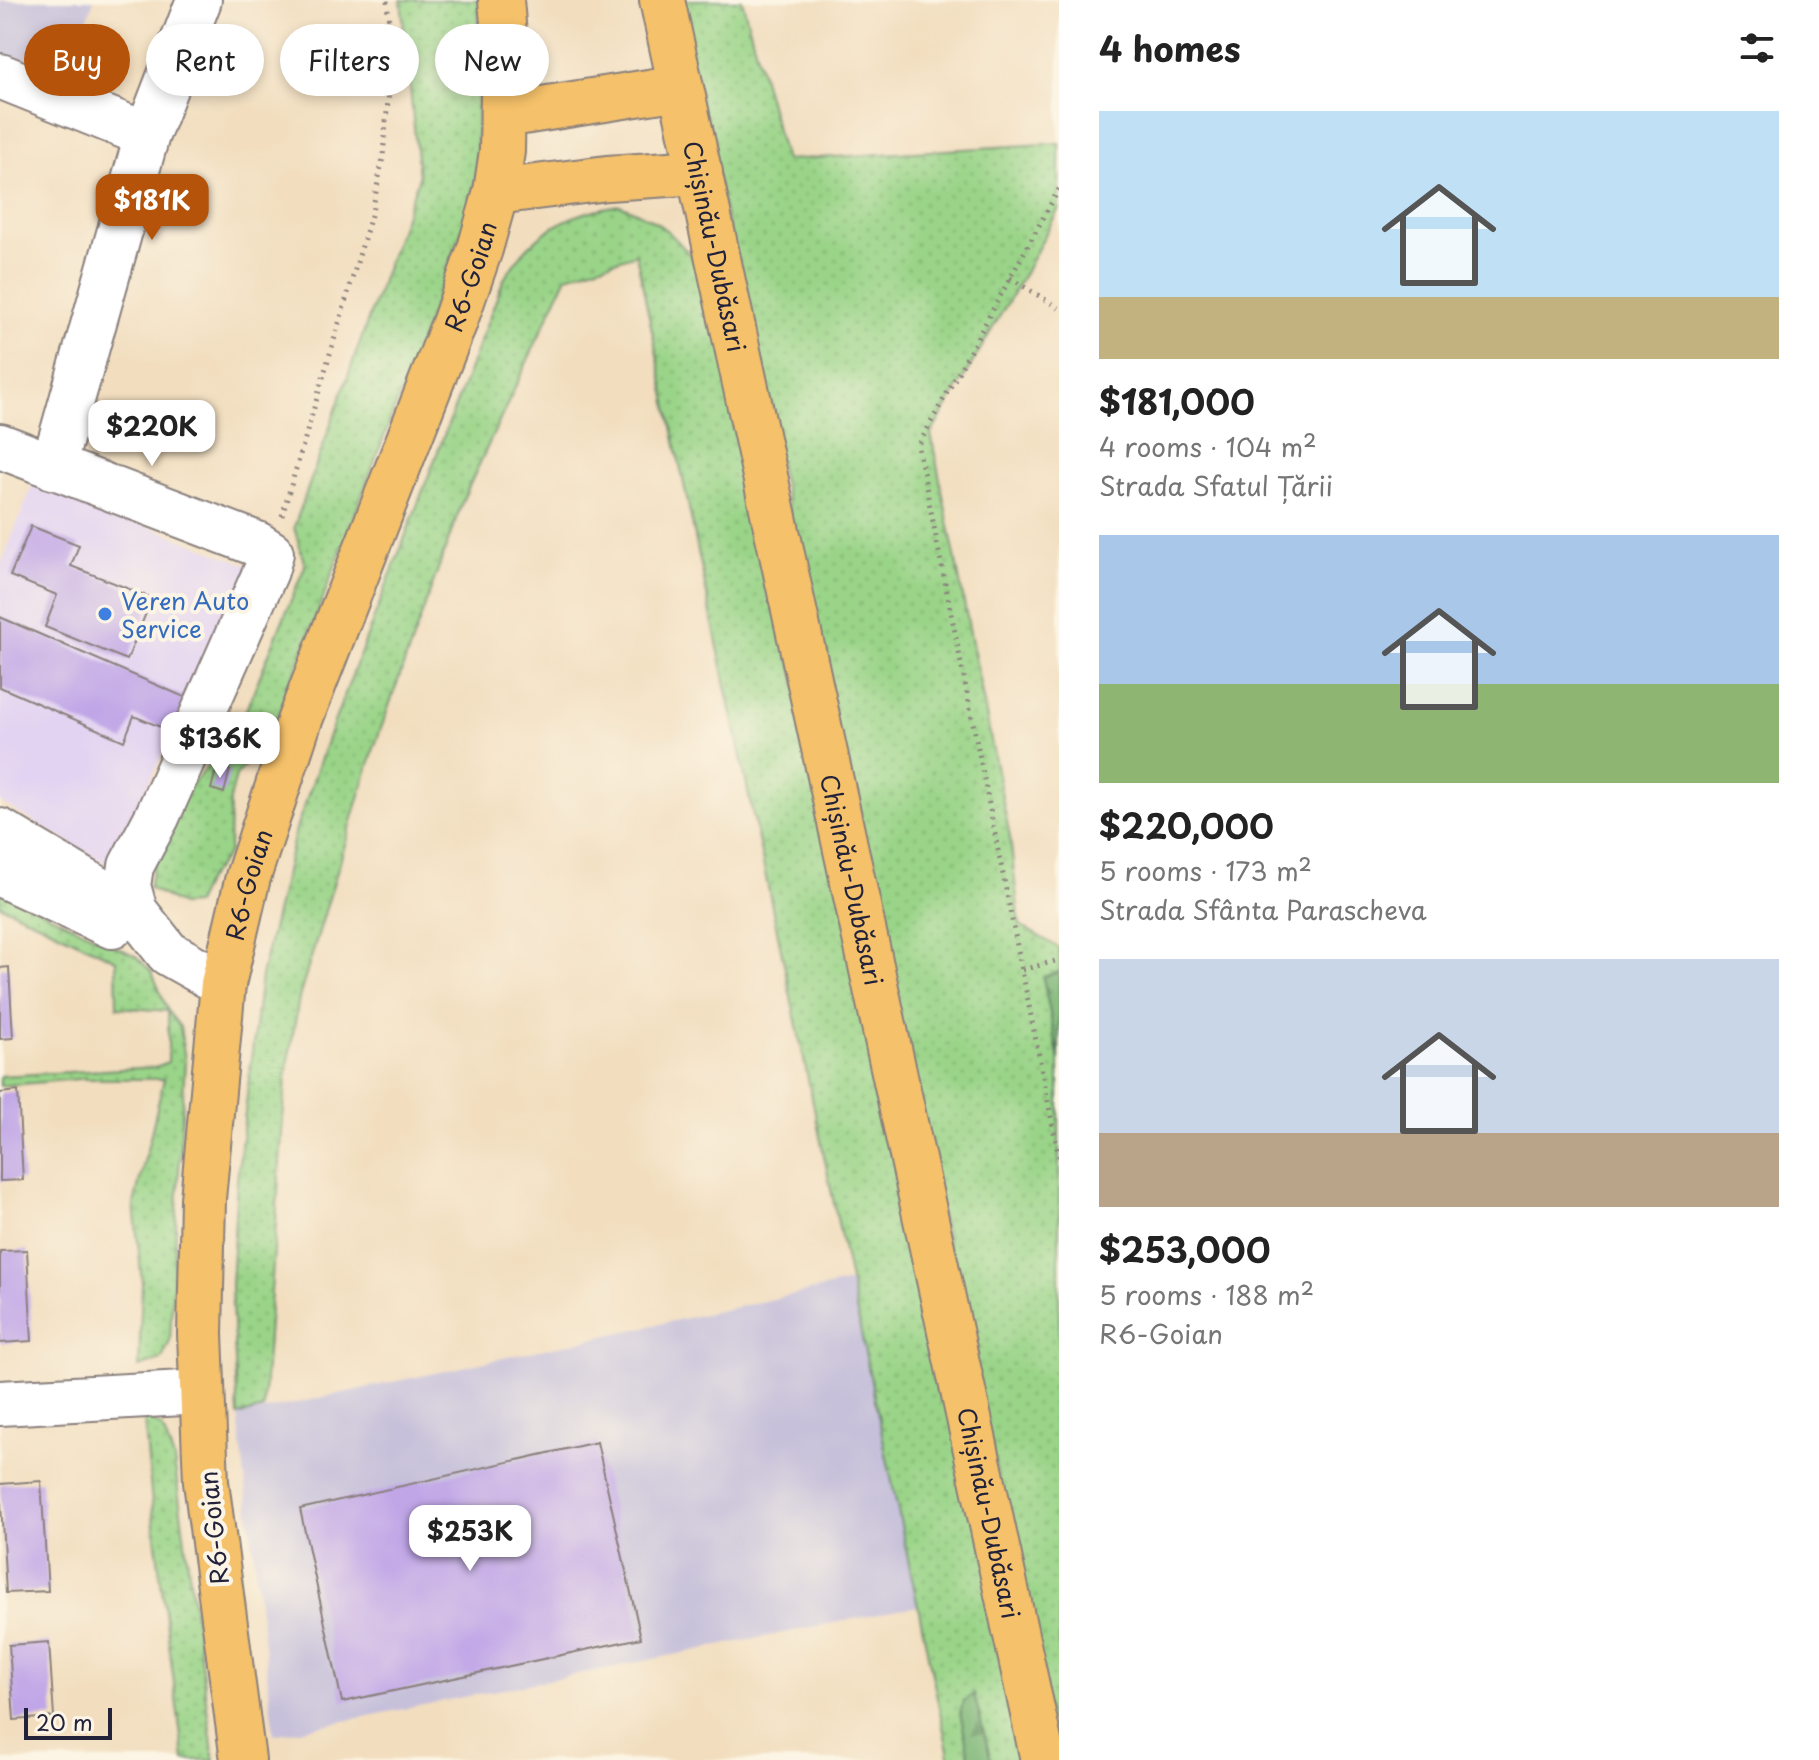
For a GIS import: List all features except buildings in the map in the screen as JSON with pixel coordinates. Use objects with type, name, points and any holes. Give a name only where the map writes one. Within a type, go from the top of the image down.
[{"type":"main road","name":"R6-Goian","points":[[243,1760],[206,1482],[200,1334],[203,1199],[223,984],[248,877],[281,773],[480,249],[496,192],[504,115],[501,0]]},
{"type":"main road","name":"Chișinău-Dubăsari","points":[[662,0],[1043,1760]]},
{"type":"main road","points":[[504,115],[680,87]]},
{"type":"main road","points":[[496,192],[607,178],[700,172]]},
{"type":"street","points":[[53,467],[147,135],[199,0]]},
{"type":"street","points":[[0,76],[147,135]]},
{"type":"street","points":[[0,446],[257,544],[271,553],[266,571],[157,817],[131,866],[128,886],[135,911]]},
{"type":"street","points":[[0,831],[135,911],[168,953]]},
{"type":"street","points":[[0,874],[168,953],[223,984]]},
{"type":"street","points":[[0,1403],[202,1392]]},
{"type":"path","points":[[271,553],[372,212],[383,157],[392,54],[387,0]]},
{"type":"path","points":[[1059,189],[918,446],[1057,1132],[1059,1157]]},
{"type":"path","points":[[1010,278],[1059,308]]},
{"type":"path","points":[[1022,970],[1059,960]]},
{"type":"shaded area","points":[[0,0],[94,0],[86,24],[24,24],[24,66],[0,56]]},
{"type":"shaded area","points":[[34,481],[253,567],[109,865],[0,802],[0,567]]},
{"type":"shaded area","points":[[851,1282],[918,1606],[274,1735],[238,1416]]},
{"type":"green space","points":[[401,0],[479,0],[479,24],[435,24],[435,96],[477,96],[476,178],[463,228],[273,730],[236,776],[230,799],[229,853],[206,881],[195,904],[181,905],[149,888],[159,836],[181,796],[235,737],[305,566],[294,527],[419,177],[411,96],[419,96],[419,24],[403,24]]},
{"type":"green space","points":[[679,0],[742,0],[785,160],[1059,143],[1059,208],[931,434],[1010,837],[1020,925],[1059,948],[1059,972],[1043,978],[1059,1060],[1059,1760]]},
{"type":"green space","points":[[620,205],[670,233],[707,276],[1030,1760],[950,1760],[636,254],[567,276],[464,497],[374,748],[299,998],[286,1076],[263,1409],[238,1416],[231,1286],[237,1181],[261,976],[296,829],[504,279],[527,249],[553,227],[583,213]]},
{"type":"green space","points":[[0,891],[136,956],[152,972],[168,1011],[117,1007],[116,960],[0,905]]},
{"type":"green space","points":[[1059,972],[1059,1060],[1043,977]]},
{"type":"green space","points":[[168,1011],[180,1027],[185,1060],[170,1341],[162,1359],[139,1367],[142,1282],[134,1204],[164,1079],[79,1079],[0,1086],[0,1076],[156,1067],[168,1062]]},
{"type":"green space","points":[[144,1417],[162,1427],[174,1459],[214,1760],[184,1760],[155,1536]]},
{"type":"green space","points":[[974,1694],[991,1760],[970,1760],[960,1713],[963,1701]]},
{"type":"place","name":"Veren Auto Service","points":[[105,614]]}]
